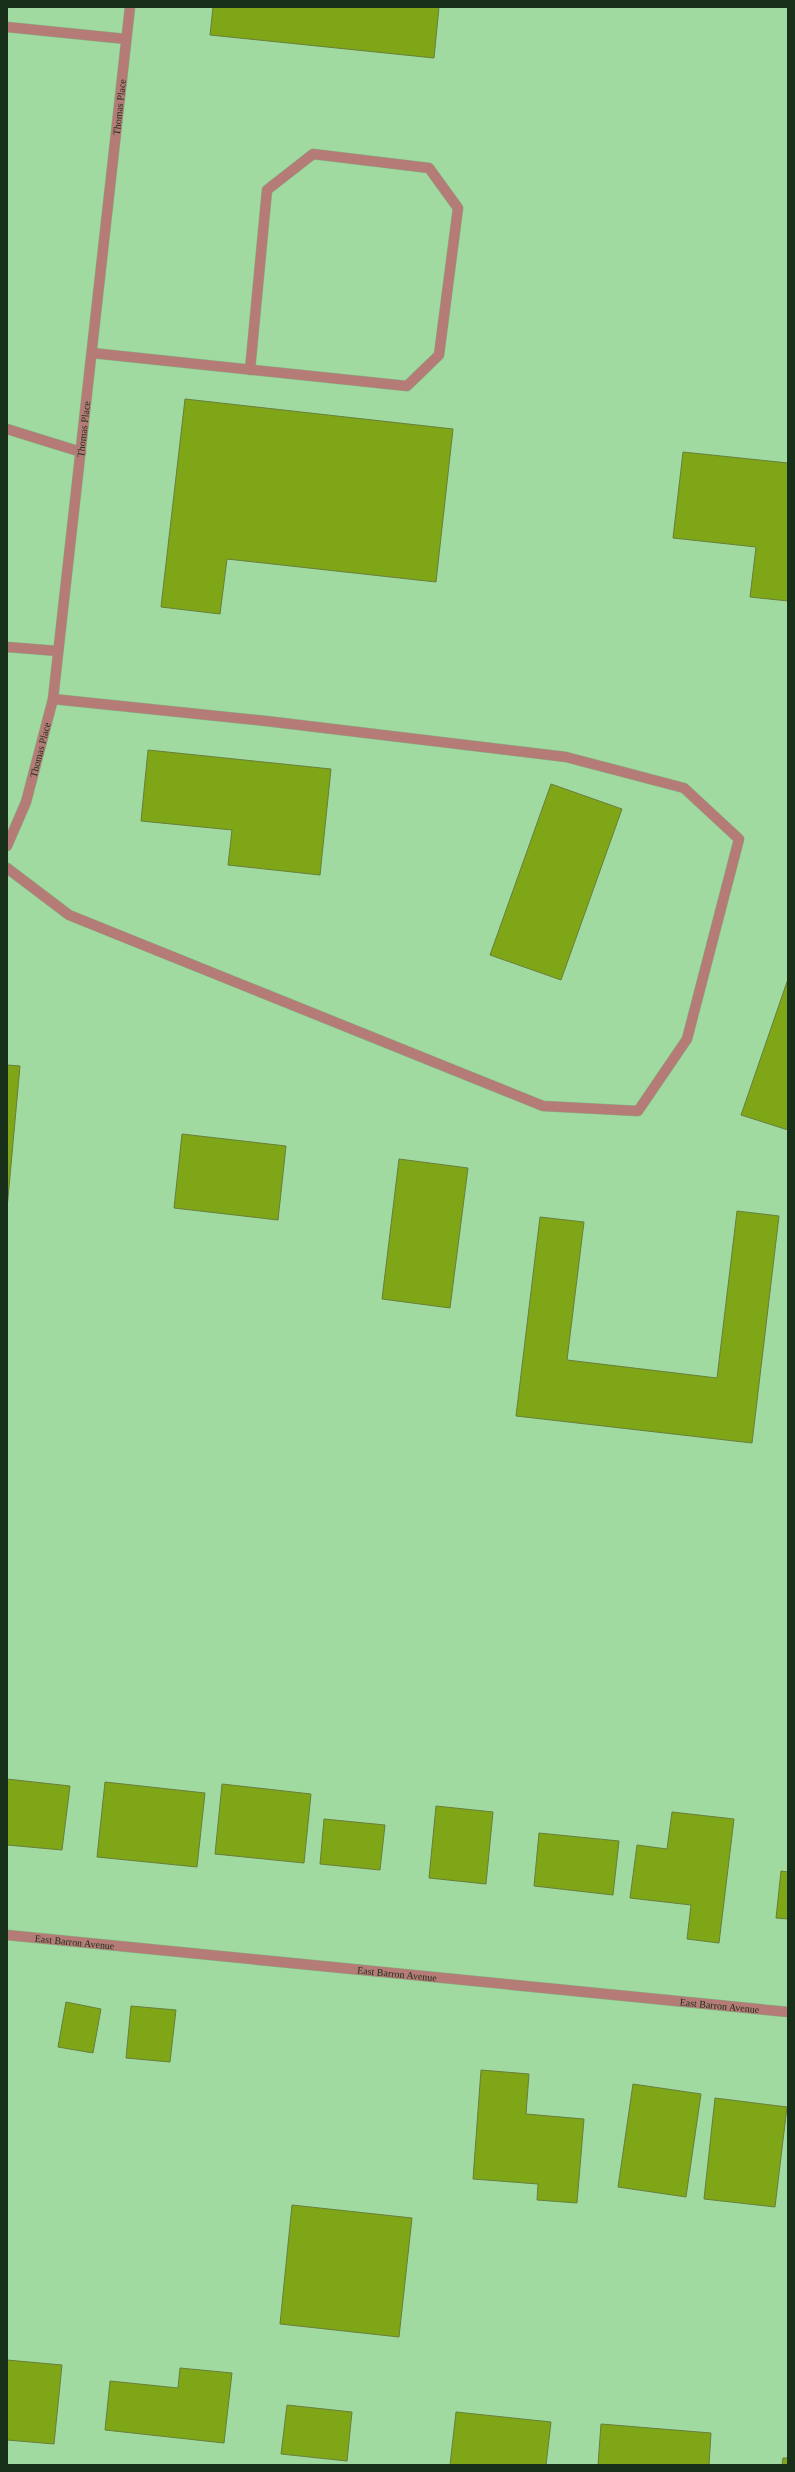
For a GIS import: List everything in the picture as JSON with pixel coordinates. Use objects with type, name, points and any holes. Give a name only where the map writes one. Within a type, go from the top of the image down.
[{"type":"street","name":"Thomas Place","points":[[7,846],[26,802],[53,699],[130,7]]},
{"type":"street","points":[[7,27],[126,39]]},
{"type":"street","points":[[92,353],[250,370],[407,386],[439,355],[458,208],[429,168],[313,154],[267,190],[250,370]]},
{"type":"street","points":[[7,429],[81,452]]},
{"type":"street","points":[[7,647],[58,651]]},
{"type":"street","points":[[7,868],[69,915],[543,1106],[638,1111],[687,1039],[739,839],[684,788],[566,756],[266,721],[53,699]]},
{"type":"street","name":"East Barron Avenue","points":[[7,1935],[788,2012]]},
{"type":"building","points":[[213,7],[439,7],[434,58],[210,35]]},
{"type":"building","points":[[185,399],[453,429],[436,582],[227,559],[220,614],[161,607]]},
{"type":"building","points":[[683,452],[788,463],[788,601],[750,597],[756,547],[673,538]]},
{"type":"building","points":[[148,750],[331,769],[320,875],[228,865],[232,830],[141,821]]},
{"type":"building","points":[[551,784],[622,809],[561,980],[490,955]]},
{"type":"building","points":[[788,979],[788,1130],[741,1115]]},
{"type":"building","points":[[7,1065],[20,1066],[7,1209]]},
{"type":"building","points":[[182,1134],[286,1146],[278,1220],[174,1208]]},
{"type":"building","points":[[399,1159],[468,1168],[450,1308],[382,1299]]},
{"type":"building","points":[[737,1211],[779,1216],[752,1443],[516,1416],[540,1217],[584,1222],[567,1360],[717,1378]]},
{"type":"building","points":[[7,1779],[70,1786],[62,1850],[7,1845]]},
{"type":"building","points":[[105,1782],[205,1793],[197,1867],[97,1857]]},
{"type":"building","points":[[222,1784],[311,1794],[304,1863],[215,1854]]},
{"type":"building","points":[[436,1806],[493,1812],[486,1884],[429,1878]]},
{"type":"building","points":[[672,1812],[734,1819],[719,1943],[687,1939],[691,1905],[630,1898],[637,1845],[667,1849]]},
{"type":"building","points":[[324,1819],[385,1825],[380,1870],[320,1864]]},
{"type":"building","points":[[539,1833],[619,1841],[613,1895],[534,1886]]},
{"type":"building","points":[[781,1871],[788,1872],[788,1919],[776,1918]]},
{"type":"building","points":[[66,2002],[101,2009],[93,2053],[58,2047]]},
{"type":"building","points":[[131,2006],[176,2010],[170,2062],[126,2058]]},
{"type":"building","points":[[481,2070],[529,2074],[526,2114],[584,2119],[577,2203],[537,2200],[538,2184],[473,2179]]},
{"type":"building","points":[[633,2084],[701,2094],[686,2197],[618,2187]]},
{"type":"building","points":[[715,2098],[787,2107],[775,2207],[704,2199]]},
{"type":"building","points":[[292,2205],[412,2218],[399,2337],[280,2324]]},
{"type":"building","points":[[7,2360],[62,2365],[54,2444],[7,2440]]},
{"type":"building","points":[[180,2368],[232,2373],[224,2443],[105,2430],[110,2381],[178,2388]]},
{"type":"building","points":[[287,2405],[352,2412],[347,2461],[281,2454]]},
{"type":"building","points":[[456,2412],[551,2422],[546,2465],[450,2465]]},
{"type":"building","points":[[601,2424],[711,2433],[709,2465],[598,2465]]},
{"type":"building","points":[[783,2458],[788,2458],[788,2465],[782,2465]]}]
